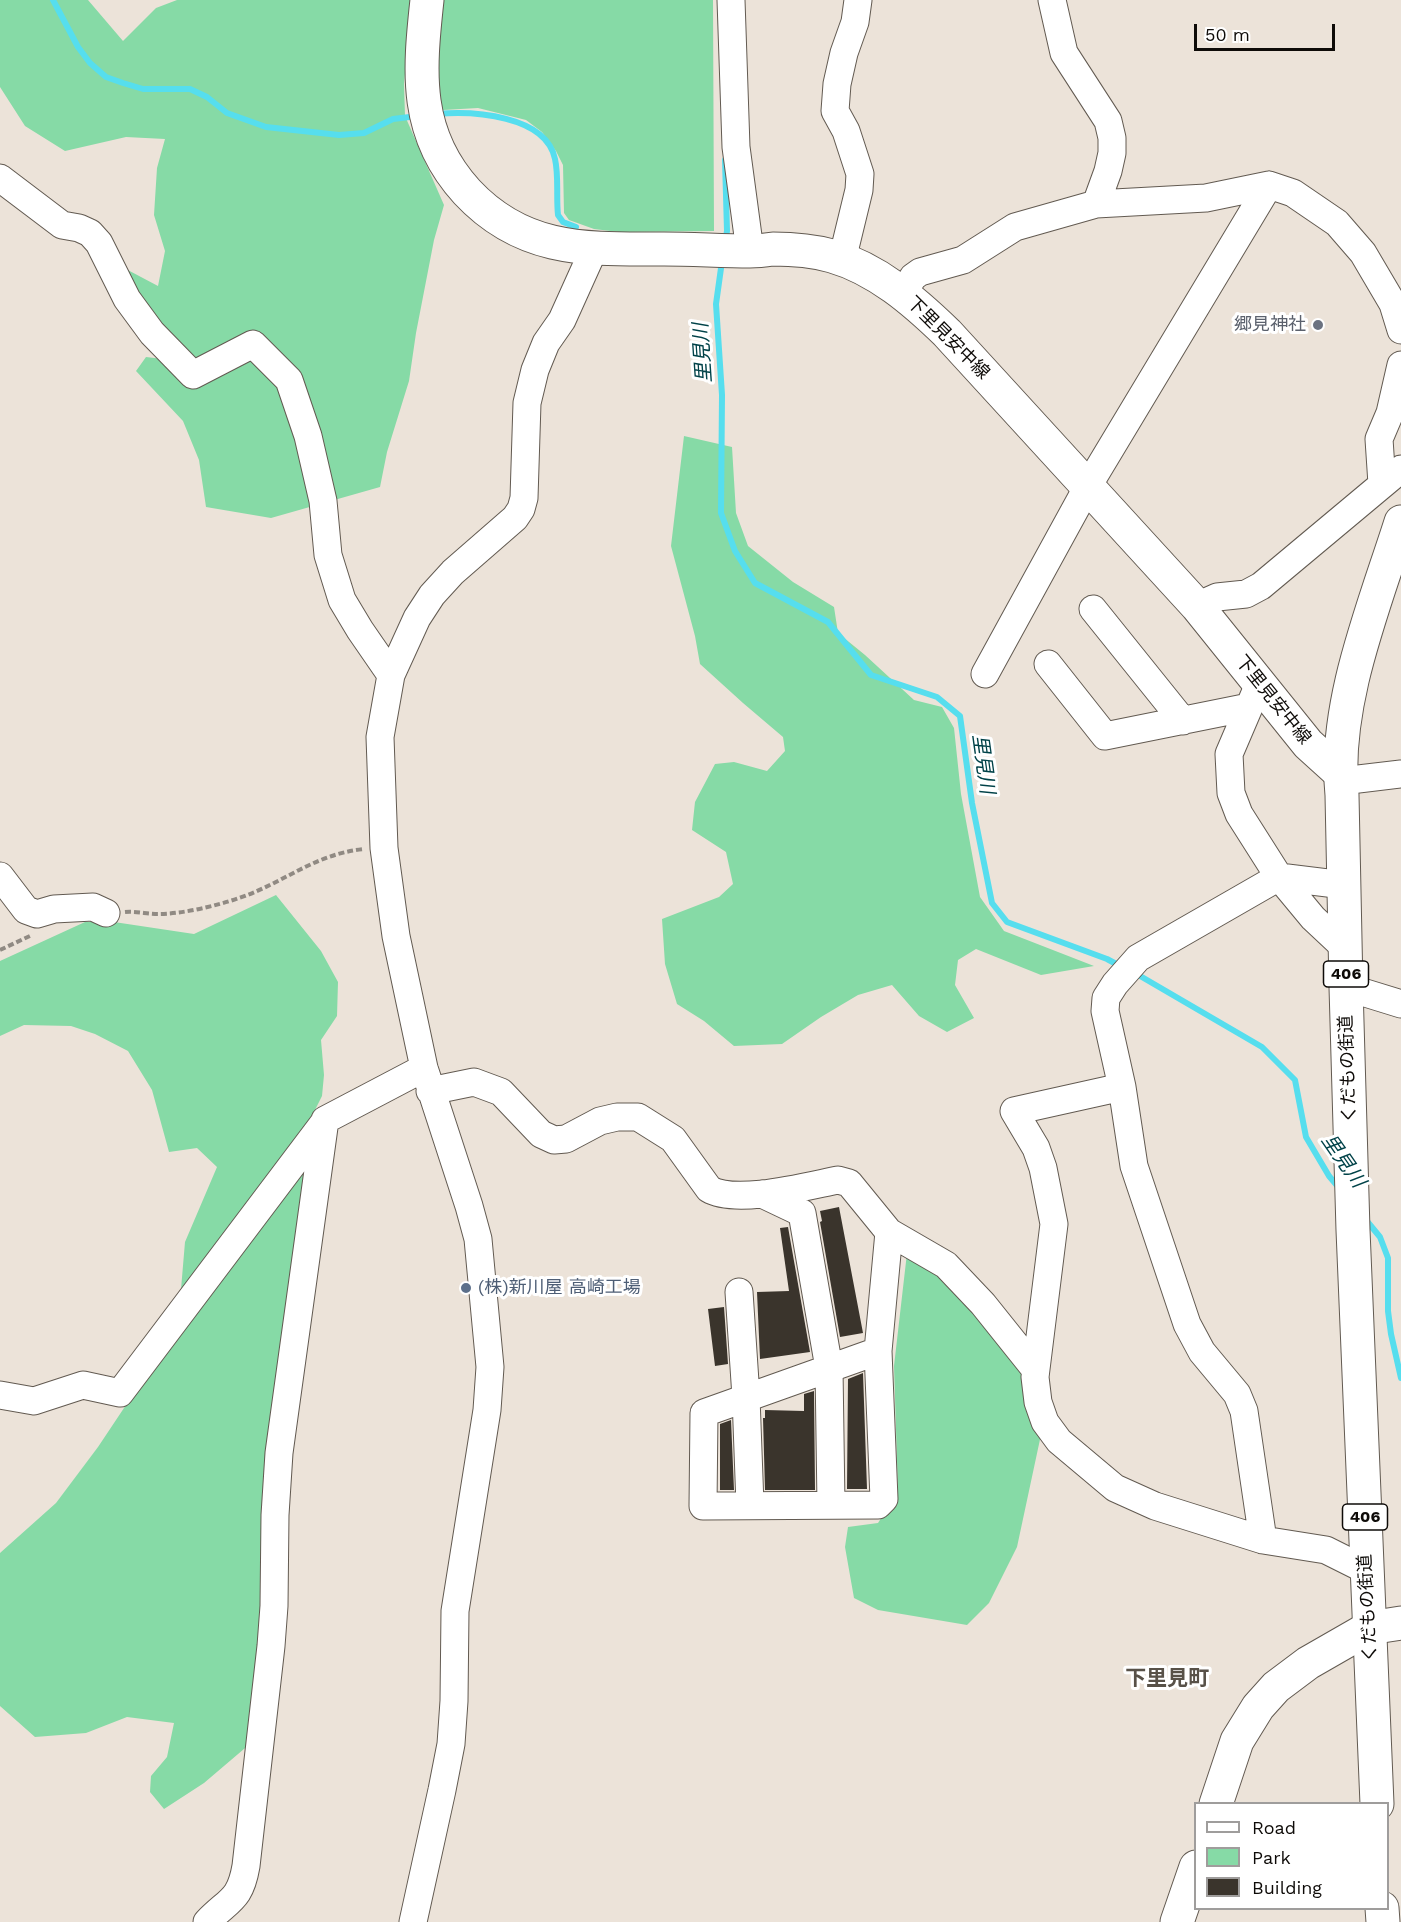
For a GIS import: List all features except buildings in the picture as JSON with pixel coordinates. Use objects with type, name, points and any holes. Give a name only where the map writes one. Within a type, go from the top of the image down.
[{"type":"main road","name":"下里見安中線","points":[[428,0],[422,53],[422,88],[431,132],[438,152],[453,176],[497,219],[526,234],[555,244],[594,249],[774,249],[804,252],[830,255],[883,279],[947,333],[1197,606],[1254,696],[1340,773]]},
{"type":"main road","name":"くだもの街道","points":[[1377,1802],[1385,1626],[1366,1570],[1364,1470],[1353,1230],[1340,773],[1342,734],[1360,652],[1401,522]]},
{"type":"main road","points":[[1216,1802],[1237,1741],[1276,1687],[1308,1663],[1385,1626]]},
{"type":"main road","points":[[1177,1922],[1194,1873]]},
{"type":"street","points":[[731,0],[736,147],[735,250]]},
{"type":"street","points":[[842,260],[859,190],[860,174],[846,131],[835,111],[837,84],[844,53],[855,22],[858,0]]},
{"type":"street","points":[[1052,0],[1064,53],[1108,121],[1112,138],[1112,153],[1108,171],[1096,204]]},
{"type":"street","points":[[0,178],[62,225],[90,233],[99,243],[127,299],[152,333],[193,375],[253,344],[289,380],[308,436],[323,501],[328,555],[342,600],[390,675]]},
{"type":"street","points":[[985,674],[1088,486],[1269,185]]},
{"type":"street","points":[[903,294],[913,277],[920,272],[963,260],[1015,227],[1096,204],[1206,198],[1269,185],[1293,193],[1337,223],[1363,254],[1393,304],[1401,330]]},
{"type":"street","points":[[412,1922],[451,1744],[455,1611],[487,1410],[490,1367],[478,1239],[427,1079],[396,936],[384,848],[380,737],[390,675],[417,618],[432,595],[453,572],[515,518],[521,509],[524,498],[527,403],[535,370],[546,343],[562,320],[594,249]]},
{"type":"street","points":[[1197,606],[1217,597],[1246,594],[1261,586],[1392,477],[1379,439],[1390,413],[1401,364]]},
{"type":"street","points":[[1093,609],[1183,721]]},
{"type":"street","points":[[1048,664],[1105,736],[1183,721],[1254,696]]},
{"type":"street","points":[[1254,696],[1229,754],[1231,793],[1239,814],[1279,877],[1313,918],[1345,948]]},
{"type":"street","points":[[1340,773],[1350,780],[1401,774]]},
{"type":"street","points":[[0,876],[26,910],[37,914],[54,909],[93,907],[106,913]]},
{"type":"street","points":[[1263,1540],[1244,1412],[1237,1394],[1202,1352],[1187,1324],[1134,1166],[1122,1087],[1105,1011],[1106,998],[1138,958],[1279,877],[1344,885]]},
{"type":"street","points":[[1346,987],[1401,1004]]},
{"type":"street","points":[[0,1395],[34,1401],[83,1385],[120,1393],[325,1120],[427,1079],[474,1082],[501,1092],[541,1134],[554,1140],[566,1139],[600,1121],[617,1117],[638,1117],[674,1139],[709,1189],[716,1194],[749,1196],[838,1180],[849,1183],[889,1232],[946,1265],[983,1304],[1035,1369]]},
{"type":"street","points":[[1122,1087],[1014,1110],[1036,1148],[1043,1168],[1054,1224],[1035,1369],[1038,1402],[1045,1422],[1059,1442],[1115,1488],[1155,1506],[1263,1540],[1326,1550],[1366,1570]]},
{"type":"street","points":[[207,1922],[238,1894],[246,1866],[271,1646],[274,1606],[274,1515],[279,1453],[325,1120]]},
{"type":"street","points":[[762,1194],[802,1213],[829,1368],[831,1505]]},
{"type":"street","points":[[878,1351],[704,1413],[703,1506],[878,1505],[884,1499],[878,1351],[889,1232]]},
{"type":"street","points":[[739,1292],[750,1505]]},
{"type":"path","points":[[106,913],[159,914],[217,906],[243,897],[321,859],[344,851],[384,848]]},
{"type":"path","points":[[0,950],[33,935]]},
{"type":"green space","points":[[0,0],[88,0],[123,41],[156,8],[177,0],[412,0],[404,84],[405,116],[444,205],[434,240],[409,381],[387,452],[380,487],[271,518],[206,507],[199,460],[183,421],[136,371],[146,357],[180,361],[141,318],[124,268],[158,286],[165,251],[154,215],[157,168],[165,139],[126,137],[65,151],[25,126],[0,87]]},
{"type":"green space","points":[[433,0],[713,0],[714,231],[619,232],[594,229],[569,220],[564,213],[563,165],[542,132],[526,120],[478,108],[443,110],[434,80]]},
{"type":"green space","points":[[684,436],[732,447],[736,513],[748,546],[793,582],[834,607],[838,633],[914,700],[942,707],[954,728],[961,794],[980,897],[1004,931],[1094,966],[1041,975],[976,949],[958,960],[955,985],[974,1018],[947,1032],[919,1016],[892,985],[858,995],[782,1044],[734,1046],[704,1021],[677,1004],[665,964],[662,919],[719,897],[733,884],[726,852],[692,830],[695,802],[715,764],[734,762],[767,771],[785,751],[783,737],[700,664],[695,636],[671,546]]},
{"type":"green space","points":[[276,895],[321,951],[338,982],[337,1016],[321,1040],[324,1075],[322,1096],[312,1116],[268,1539],[251,1743],[204,1783],[164,1809],[150,1792],[151,1776],[167,1757],[174,1723],[127,1717],[86,1733],[35,1737],[0,1706],[0,1553],[56,1503],[98,1447],[154,1363],[180,1301],[185,1242],[217,1167],[197,1148],[169,1152],[152,1090],[128,1051],[95,1034],[71,1026],[24,1025],[0,1036],[0,961],[85,922],[114,922],[194,934]]},
{"type":"green space","points":[[907,1253],[946,1273],[1026,1371],[1042,1430],[1017,1547],[989,1603],[967,1625],[878,1610],[854,1598],[845,1547],[848,1527],[878,1523],[898,1492],[894,1366]]},
{"type":"waterway","points":[[53,0],[78,47],[90,63],[106,77],[123,83],[143,89],[190,89],[207,97],[227,113],[266,127],[339,135],[364,133],[393,119],[418,116]]},
{"type":"waterway","points":[[437,114],[488,115],[523,125],[538,133],[549,144],[555,159],[558,215],[563,222],[576,227]]},
{"type":"waterway","name":"里見川","points":[[725,160],[727,231],[725,242]]},
{"type":"waterway","name":"里見川","points":[[722,261],[716,304],[722,395],[721,513],[735,551],[755,583],[828,622],[871,675],[937,697],[960,716],[972,803],[992,903],[1007,922],[1107,959],[1120,966]]},
{"type":"waterway","name":"里見川","points":[[1135,973],[1262,1047],[1295,1080],[1306,1137],[1329,1176],[1340,1189]]},
{"type":"waterway","name":"里見川","points":[[1366,1220],[1380,1237],[1388,1258],[1388,1311],[1401,1378]]},
{"type":"place","name":"郷見神社","points":[[1318,325]]},
{"type":"place","name":"(株)新川屋 高崎工場","points":[[466,1288]]},
{"type":"district","name":"下里見町","points":[[1167,1679]]}]
